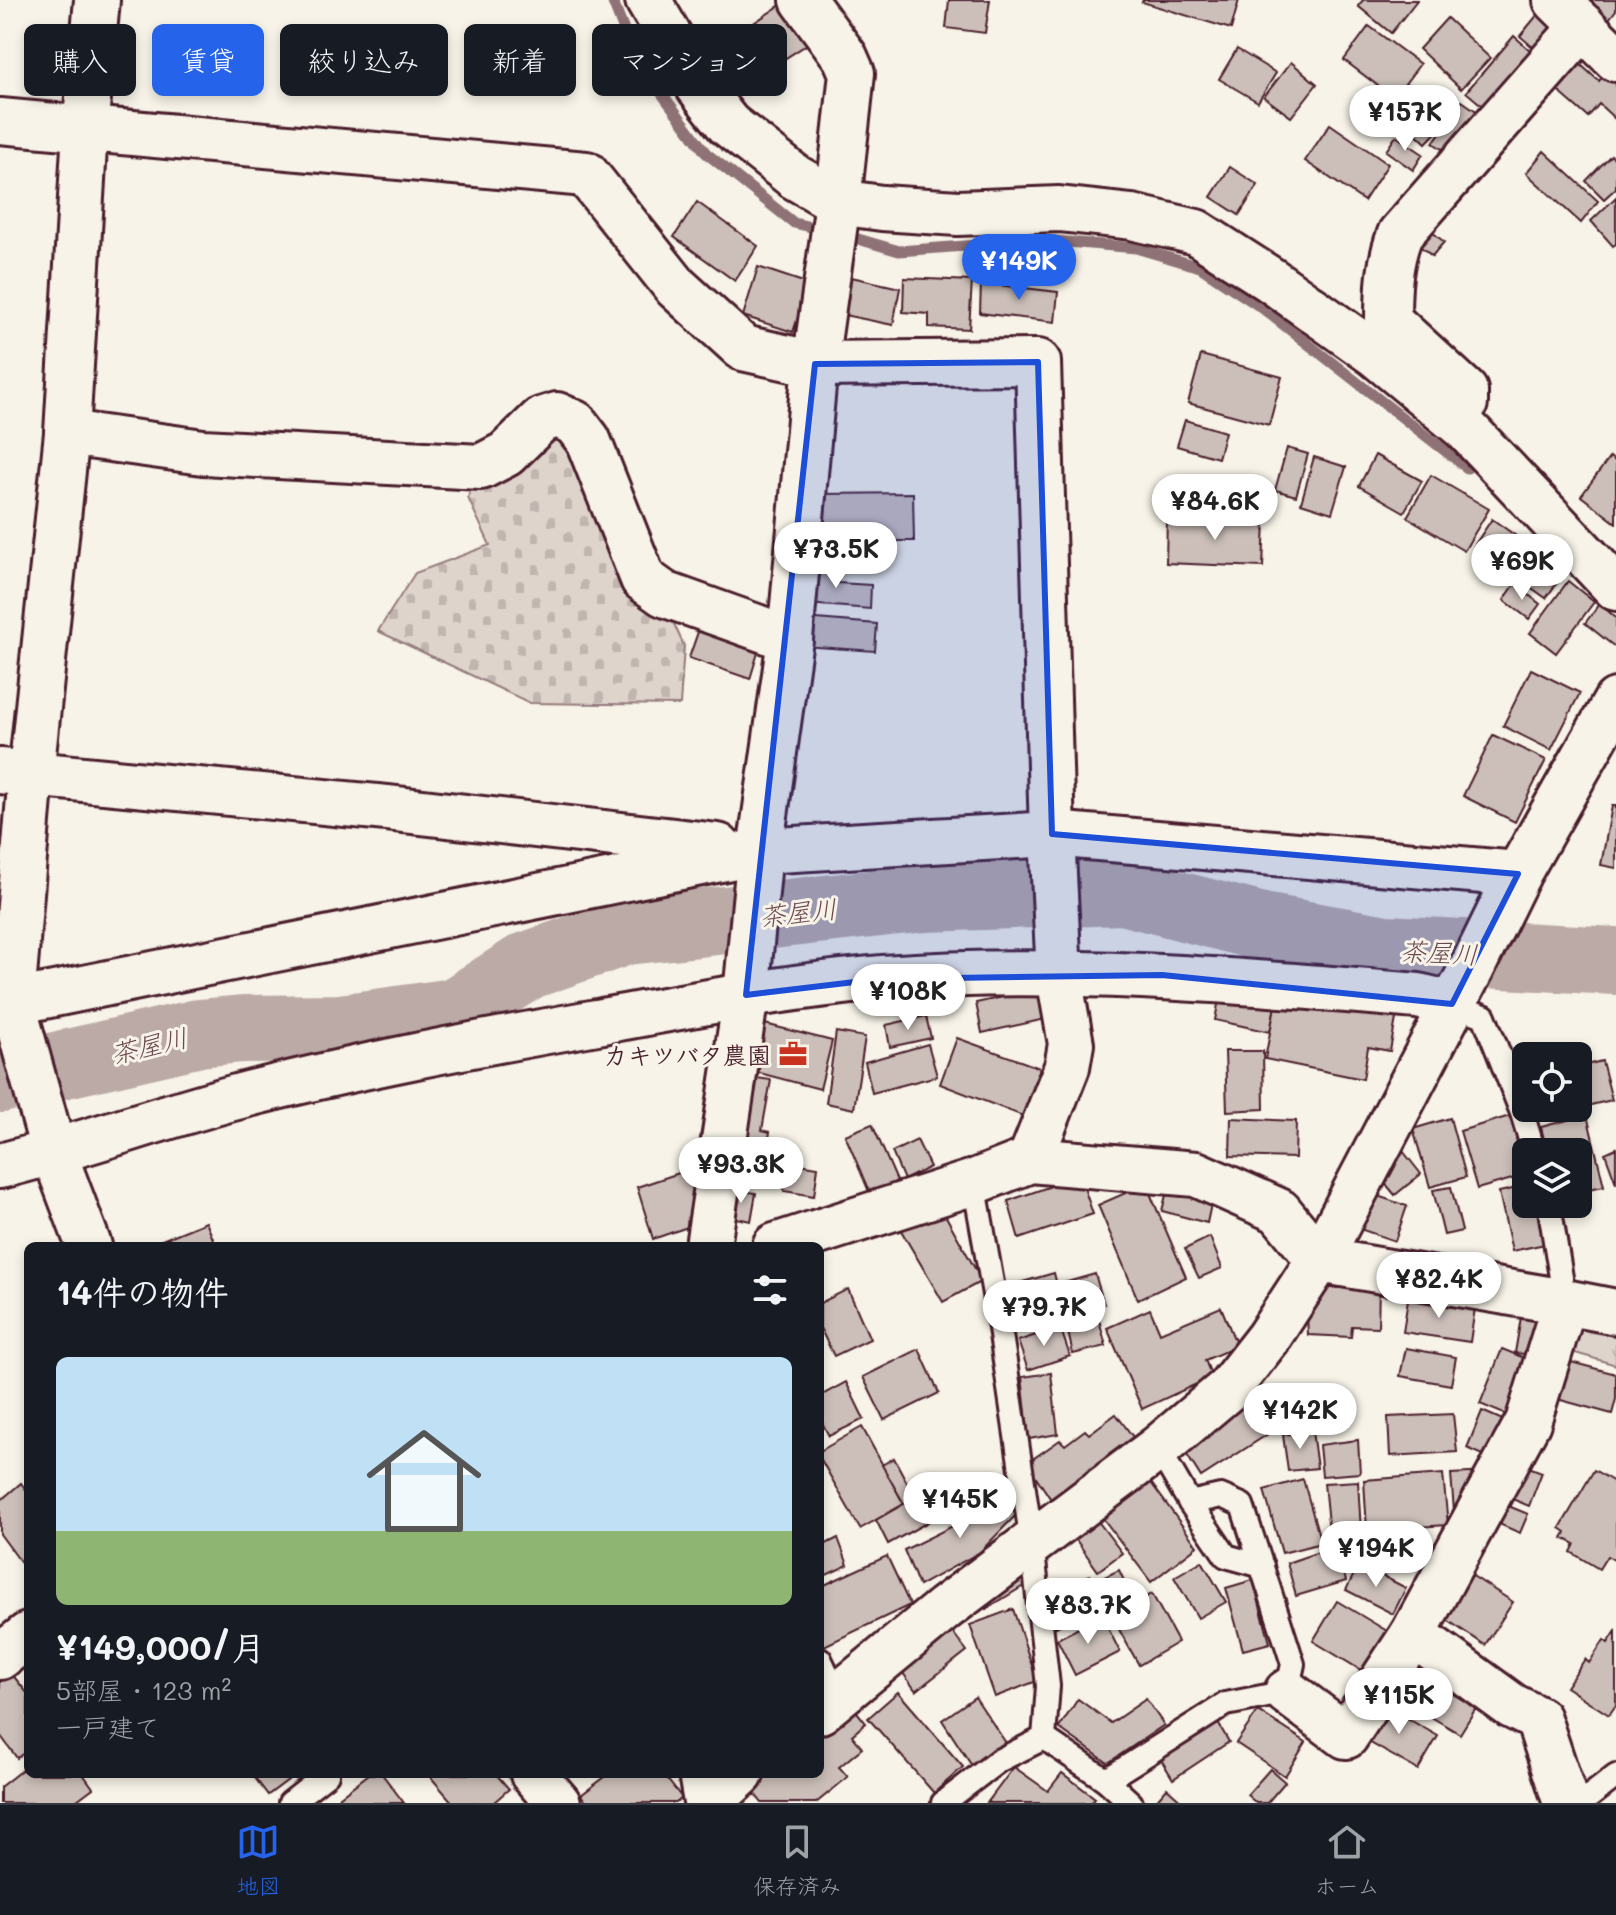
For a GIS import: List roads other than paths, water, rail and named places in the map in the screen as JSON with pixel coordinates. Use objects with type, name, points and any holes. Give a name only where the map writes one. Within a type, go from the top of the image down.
[{"type":"street","points":[[88,1242],[51,1143],[6,1003],[16,773],[67,433],[85,130],[97,0]]},
{"type":"street","points":[[648,0],[699,87],[728,124],[795,177],[838,202],[958,213],[1059,209],[1132,217],[1196,232],[1271,280],[1375,354],[1466,429],[1616,588]]},
{"type":"street","points":[[709,1242],[790,639],[815,364],[852,73],[845,57],[803,0]]},
{"type":"street","points":[[1466,429],[1465,391],[1388,320],[1388,276],[1400,234],[1569,13],[1616,59]]},
{"type":"street","points":[[0,121],[586,174],[676,287],[743,348],[815,364],[1038,362],[1052,834],[1059,976],[1071,1044],[1067,1067],[1030,1160]]},
{"type":"street","points":[[67,433],[203,452],[481,467],[506,454],[541,420],[557,415],[575,423],[588,440],[643,579],[664,594],[790,639]]},
{"type":"street","points":[[826,1689],[945,1608],[1158,1448],[1228,1389],[1268,1338],[1319,1260],[1518,874],[1616,701]]},
{"type":"street","points":[[16,773],[387,808],[760,858]]},
{"type":"street","points":[[6,1003],[760,858],[1052,834],[1518,874]]},
{"type":"street","points":[[0,1166],[51,1143],[229,1099],[358,1069],[745,990],[982,973],[1162,975],[1418,996],[1462,987]]},
{"type":"street","points":[[787,1242],[974,1182],[1030,1160],[1196,1174],[1279,1211],[1319,1260],[1616,1312]]},
{"type":"street","points":[[1287,1692],[1346,1736],[1413,1634],[1528,1422],[1565,1302]]},
{"type":"street","points":[[1413,1634],[1512,1706],[1538,1719],[1566,1803]]},
{"type":"street","points":[[0,1657],[24,1638]]},
{"type":"street","points":[[536,1778],[558,1803]]},
{"type":"street","points":[[709,1803],[737,1778]]},
{"type":"lane","points":[[1462,987],[1484,1016],[1530,1138]]},
{"type":"lane","points":[[974,1182],[1000,1328],[1032,1543],[1048,1686],[1044,1738]]},
{"type":"lane","points":[[1551,1218],[1565,1302]]},
{"type":"lane","points":[[1158,1448],[1226,1556],[1262,1566]]},
{"type":"lane","points":[[1106,1780],[1226,1704],[1287,1692],[1293,1664],[1242,1505],[1221,1496],[1190,1503]]},
{"type":"lane","points":[[1044,1738],[1106,1780],[1131,1803]]},
{"type":"lane","points":[[943,1803],[998,1761],[1044,1738]]},
{"type":"lane","points":[[1581,1803],[1616,1776]]},
{"type":"lane","points":[[290,1803],[322,1778]]},
{"type":"lane","points":[[691,1778],[695,1803]]},
{"type":"waterway","points":[[612,0],[634,56],[706,153],[794,223],[824,230]]},
{"type":"waterway","points":[[841,234],[899,251],[1044,240],[1136,248],[1200,267],[1262,308],[1467,468]]},
{"type":"waterway","name":"茶屋川","points":[[0,1079],[199,1033],[243,1029],[341,1028],[455,1012],[527,966],[626,931],[925,898],[1123,891],[1262,927],[1385,949],[1616,961]]},
{"type":"place","name":"カキツバタ農園","points":[[793,1054]]}]
